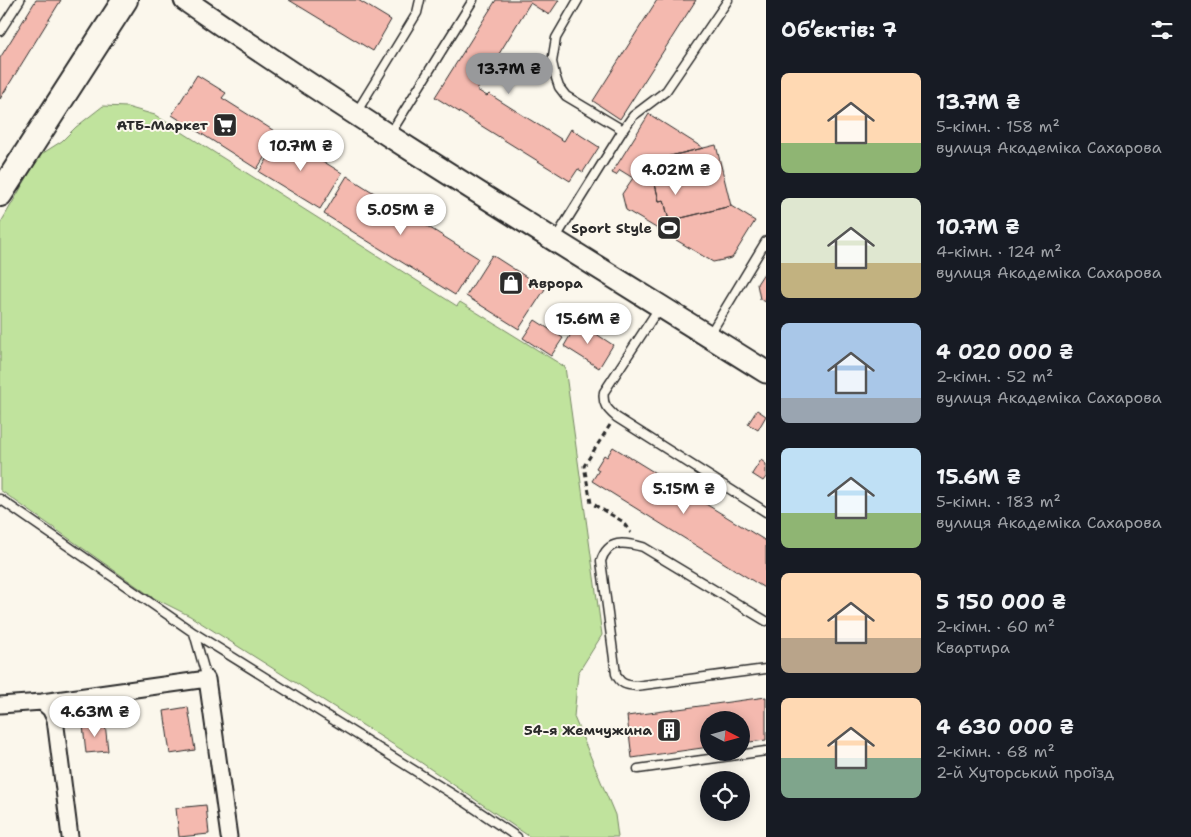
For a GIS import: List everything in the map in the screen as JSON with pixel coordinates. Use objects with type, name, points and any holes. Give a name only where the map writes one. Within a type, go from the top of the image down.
[{"type":"main road","points":[[0,194],[125,0]]},
{"type":"street","points":[[185,0],[389,136],[766,372]]},
{"type":"street","points":[[0,705],[42,702],[207,680],[229,837]]},
{"type":"street","points":[[42,702],[50,710],[54,719],[70,837]]},
{"type":"lane","points":[[0,31],[20,0]]},
{"type":"lane","points":[[355,114],[417,14],[420,0]]},
{"type":"lane","points":[[389,136],[473,0]]},
{"type":"lane","points":[[578,0],[556,38],[552,62],[559,87],[566,96],[623,130]]},
{"type":"lane","points":[[554,240],[633,116],[666,91],[728,0]]},
{"type":"lane","points":[[709,336],[766,241]]},
{"type":"lane","points":[[660,306],[604,392],[603,399],[606,409],[766,512]]},
{"type":"lane","points":[[0,499],[194,633],[465,802],[517,837]]},
{"type":"lane","points":[[766,622],[643,547],[630,543],[615,544],[606,550],[601,561],[616,674],[623,684],[636,686],[766,669]]},
{"type":"lane","points":[[194,633],[207,680]]},
{"type":"lane","points":[[638,769],[766,751]]},
{"type":"path","points":[[616,417],[584,466],[591,503],[622,521],[643,547]]},
{"type":"green space","points":[[103,106],[127,107],[155,115],[457,306],[460,302],[565,367],[602,635],[578,673],[574,717],[615,815],[618,837],[530,837],[413,757],[190,616],[152,597],[0,490],[0,224],[40,155],[62,141],[76,127]]},
{"type":"building","points":[[36,0],[61,0],[0,99],[0,58]]},
{"type":"building","points":[[289,0],[358,0],[391,20],[373,51]]},
{"type":"building","points":[[496,0],[559,0],[549,15],[530,3],[477,90],[487,96],[489,94],[564,141],[571,129],[599,147],[583,172],[578,169],[570,181],[435,97]]},
{"type":"building","points":[[657,0],[696,0],[620,119],[593,101]]},
{"type":"building","name":"АТБ-Маркет","points":[[197,75],[226,93],[222,98],[279,134],[257,169],[172,115]]},
{"type":"building","points":[[649,114],[703,148],[654,160],[659,183],[655,184],[659,201],[664,200],[669,221],[731,206],[755,221],[732,258],[713,262],[626,210],[622,194],[633,178],[620,170],[616,175],[612,173]]},
{"type":"building","points":[[282,136],[342,173],[320,209],[259,172]]},
{"type":"building","points":[[716,145],[731,206],[669,221],[664,200],[659,201],[655,184],[659,183],[654,160]]},
{"type":"building","points":[[347,176],[478,258],[455,295],[324,214]]},
{"type":"building","points":[[492,255],[545,289],[519,329],[466,296]]},
{"type":"building","points":[[766,270],[766,302],[760,299],[757,284]]},
{"type":"building","points":[[535,320],[563,338],[551,356],[523,338]]},
{"type":"building","points":[[578,322],[613,345],[599,368],[564,346]]},
{"type":"building","points":[[757,410],[766,416],[758,430],[748,424]]},
{"type":"building","points":[[613,447],[766,541],[766,589],[592,481],[599,470],[596,468],[604,455],[607,457]]},
{"type":"building","points":[[761,460],[766,464],[766,477],[763,481],[752,474]]},
{"type":"building","name":"54-я Жемчужина","points":[[766,697],[766,740],[750,742],[750,711],[700,711],[700,748],[632,758],[627,716]]},
{"type":"building","points":[[188,707],[195,750],[170,754],[164,711]]},
{"type":"building","points":[[105,723],[108,751],[86,753],[83,725]]},
{"type":"building","points":[[206,805],[209,834],[179,837],[176,808]]},
{"type":"place","name":"АТБ-Маркет","points":[[225,125]]},
{"type":"place","name":"Sport Style","points":[[669,228]]},
{"type":"place","name":"Аврора","points":[[511,283]]},
{"type":"place","name":"54-я Жемчужина","points":[[669,730]]}]
